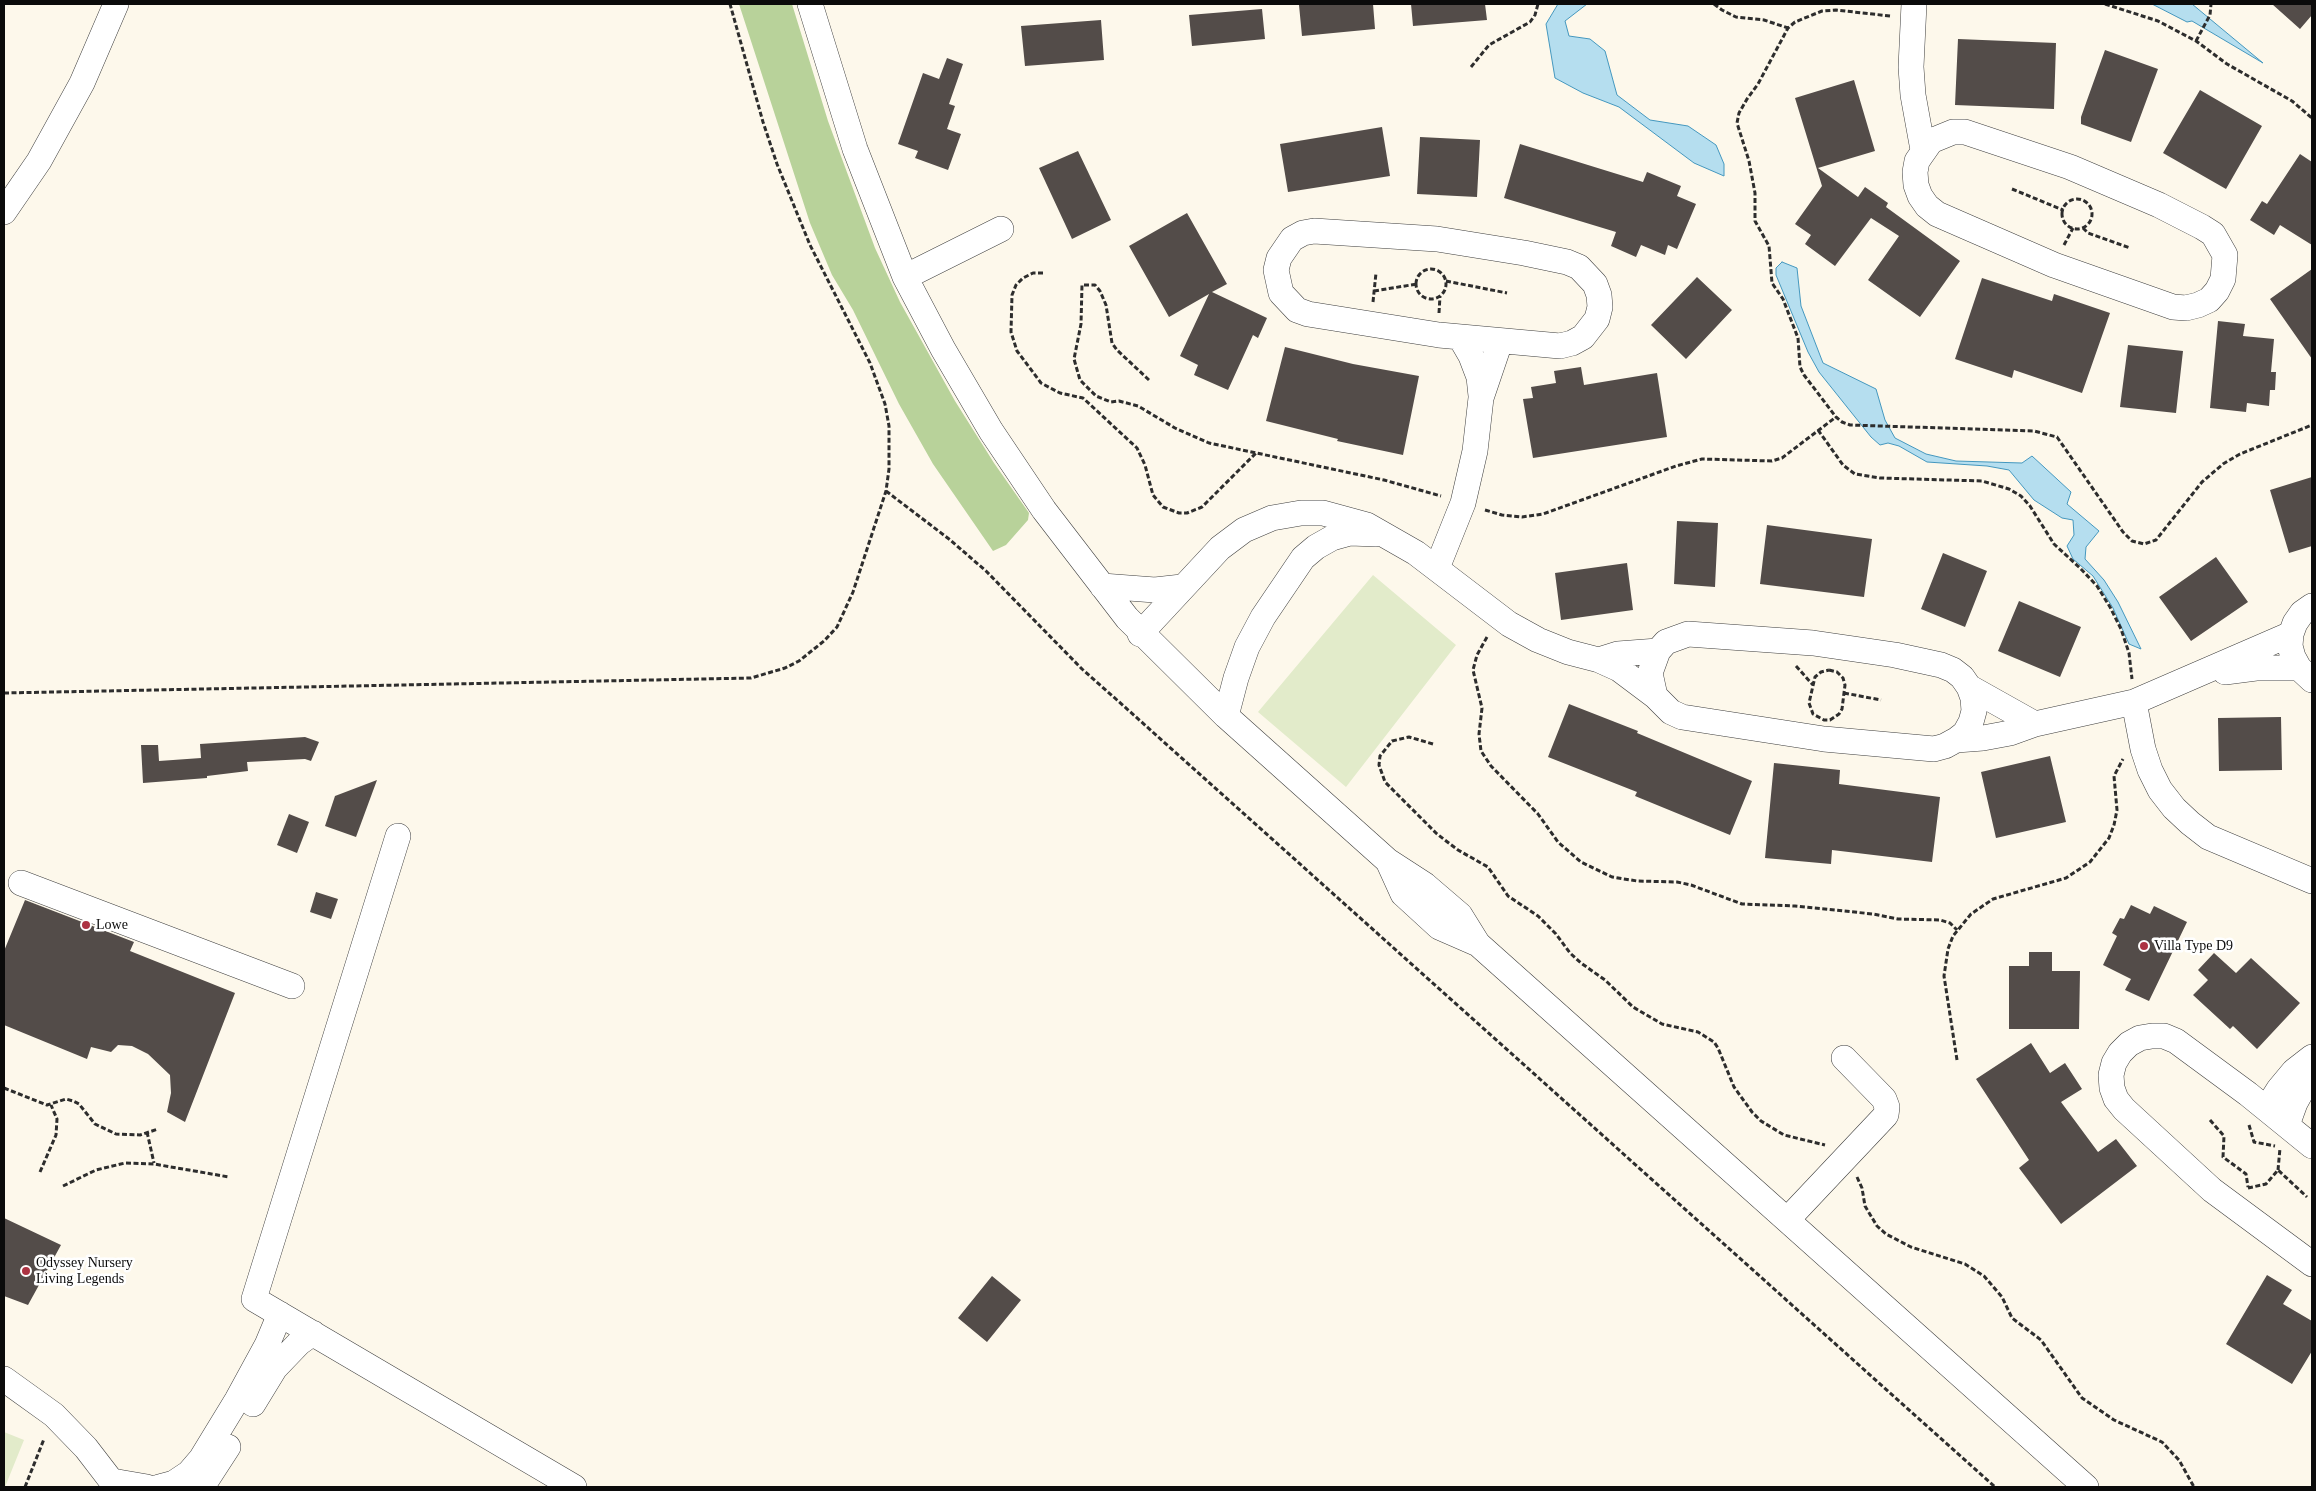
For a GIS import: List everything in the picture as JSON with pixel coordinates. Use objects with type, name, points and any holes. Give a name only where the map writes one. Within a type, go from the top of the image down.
[{"type":"street","points":[[4,212],[39,161],[82,83],[116,4]]},
{"type":"street","points":[[810,4],[855,150],[906,278],[943,349],[991,431],[1044,510],[1140,634],[1226,716],[1388,861],[1425,885],[1460,915],[1478,944],[2086,1487]]},
{"type":"street","points":[[1914,11],[1911,67],[1913,95],[1923,150],[1917,160],[1915,172],[1918,190],[1927,206],[1937,214],[2004,244],[2114,288],[2173,307],[2186,308],[2209,300],[2223,279],[2226,267],[2225,255],[2212,234],[2159,205],[2115,185],[2070,167],[1965,132],[1941,135],[1931,141],[1923,150]]},
{"type":"street","points":[[906,278],[1001,230]]},
{"type":"street","points":[[1314,231],[1409,236],[1480,246],[1567,262],[1579,267],[1595,284],[1600,307],[1597,319],[1583,337],[1572,343],[1560,346],[1500,342],[1460,338],[1308,314],[1298,310],[1281,293],[1276,270],[1279,258],[1292,239],[1302,233],[1314,231]]},
{"type":"street","points":[[1437,568],[1463,502],[1475,451],[1481,398],[1479,376],[1471,356],[1460,338]]},
{"type":"street","points":[[1481,398],[1500,342]]},
{"type":"street","points":[[1140,634],[1220,548],[1244,530],[1272,518],[1301,513],[1323,513],[1346,517],[1386,536],[1437,568],[1509,624],[1553,646],[1599,660],[1619,669],[1655,696],[1671,712],[1682,717],[1787,735],[1934,749],[1945,746],[1965,733],[1974,711],[1973,698],[1969,687],[1962,677],[1942,665],[1871,651],[1813,643],[1688,634],[1666,642],[1658,651],[1650,673],[1655,696]]},
{"type":"street","points":[[1301,513],[1316,547]]},
{"type":"street","points":[[1226,716],[1247,647],[1263,617],[1294,571],[1316,547],[1332,538],[1350,533],[1368,532],[1386,536]]},
{"type":"street","points":[[1102,586],[1155,590],[1182,587]]},
{"type":"street","points":[[2305,674],[2293,658],[2291,634],[2295,623],[2312,606]]},
{"type":"street","points":[[1956,740],[2001,734],[2035,724],[2134,702],[2291,634]]},
{"type":"street","points":[[1599,660],[1618,654],[1658,651]]},
{"type":"street","points":[[2190,678],[2256,668],[2305,674]]},
{"type":"street","points":[[1969,687],[2035,724]]},
{"type":"street","points":[[2134,702],[2143,749],[2150,770],[2160,790],[2174,808],[2190,824],[2208,837],[2312,881]]},
{"type":"street","points":[[398,836],[254,1299],[574,1487]]},
{"type":"street","points":[[21,883],[292,986]]},
{"type":"street","points":[[2312,1146],[2267,1108],[2176,1041],[2164,1036],[2140,1038],[2129,1044],[2114,1063],[2111,1075],[2112,1088],[2116,1100],[2124,1109],[2185,1167],[2242,1197],[2312,1264]]},
{"type":"street","points":[[2267,1108],[2279,1089],[2294,1071],[2312,1057]]},
{"type":"street","points":[[1787,1220],[1886,1116],[1887,1107],[1884,1100],[1844,1058]]},
{"type":"street","points":[[2288,1125],[2295,1103],[2312,1072]]},
{"type":"street","points":[[159,1487],[174,1483],[189,1473],[201,1459],[237,1400],[267,1345],[280,1314]]},
{"type":"street","points":[[202,1487],[275,1368],[293,1349],[313,1333]]},
{"type":"street","points":[[4,1378],[54,1415],[86,1448],[114,1484],[147,1487]]},
{"type":"path","points":[[4,693],[751,678],[770,674],[799,661],[824,641],[837,627],[853,592],[886,491],[890,448],[885,404],[870,363],[828,285],[793,205],[763,122],[730,4]]},
{"type":"path","points":[[1471,67],[1489,44],[1530,22],[1535,15],[1538,4]]},
{"type":"path","points":[[1714,4],[1736,17],[1764,20],[1788,28]]},
{"type":"path","points":[[2105,4],[2158,21],[2196,41],[2227,64],[2292,101],[2312,118]]},
{"type":"path","points":[[2196,41],[2210,15],[2211,4]]},
{"type":"path","points":[[1914,11],[1836,10],[1808,15],[1795,22],[1788,28],[1758,84],[1743,106],[1737,123],[1750,161],[1755,193],[1755,221],[1769,246],[1772,283],[1783,299],[1798,338],[1800,368],[1836,417],[1842,422],[1858,425],[2034,431],[2057,437],[2123,532],[2132,541],[2144,544],[2156,540],[2202,482],[2223,464],[2240,454],[2312,425]]},
{"type":"path","points":[[2012,189],[2063,210]]},
{"type":"path","points":[[2083,228],[2091,220],[2092,215],[2088,204],[2077,199],[2071,201],[2063,210],[2064,221],[2068,225],[2083,228],[2088,232],[2130,248]]},
{"type":"path","points":[[1446,281],[1444,292],[1435,298],[1430,298],[1420,293],[1417,284],[1418,278],[1427,269],[1439,271],[1446,281],[1507,293]]},
{"type":"path","points":[[1043,273],[1023,278],[1016,285],[1012,295],[1011,332],[1017,352],[1042,383],[1060,393],[1083,398],[1137,448],[1145,465],[1152,495],[1164,507],[1179,513],[1187,513],[1202,508],[1256,453]]},
{"type":"path","points":[[1374,291],[1417,284]]},
{"type":"path","points":[[1149,380],[1112,343],[1106,305],[1100,291],[1095,285],[1082,285],[1081,324],[1074,359],[1080,380],[1087,389],[1103,400],[1138,406],[1194,437],[1256,453],[1384,480],[1463,502],[1502,516],[1522,517],[1543,514],[1676,466],[1702,459],[1772,461],[1782,458],[1836,417]]},
{"type":"path","points":[[1818,430],[1843,465],[1855,474],[1880,478],[1982,481],[2002,486],[2021,496],[2030,506],[2054,544],[2080,568],[2096,586],[2110,607],[2121,629],[2129,653],[2134,702]]},
{"type":"path","points":[[886,491],[949,539],[986,572],[1082,668],[1117,700],[1995,1487]]},
{"type":"path","points":[[1488,634],[1477,655],[1473,670],[1482,708],[1481,751],[1491,766],[1538,814],[1558,842],[1580,862],[1612,877],[1637,882],[1677,882],[1691,885],[1742,904],[1804,907],[1898,919],[1940,920],[1950,923],[1957,930]]},
{"type":"path","points":[[1829,670],[1837,672],[1843,678],[1845,685],[1844,693],[1842,709],[1835,718],[1824,720],[1813,714],[1810,703],[1813,685],[1815,677],[1821,672],[1829,670]]},
{"type":"path","points":[[1844,693],[1881,700]]},
{"type":"path","points":[[1433,744],[1409,737],[1392,741],[1380,756],[1379,765],[1385,782],[1437,834],[1458,850],[1488,867],[1508,896],[1538,916],[1556,934],[1570,953],[1605,980],[1632,1007],[1662,1024],[1698,1032],[1714,1042],[1734,1086],[1752,1112],[1761,1121],[1784,1134],[1829,1146],[1845,1159],[1858,1178],[1865,1206],[1886,1234],[1911,1247],[1965,1264],[1984,1276],[2002,1297],[2012,1318],[2041,1340],[2082,1398],[2114,1420],[2162,1442],[2179,1460],[2194,1487]]},
{"type":"path","points":[[1957,1060],[1944,976],[1948,949],[1957,930],[1971,914],[1993,899],[2066,878],[2090,862],[2109,838],[2114,825],[2116,810],[2114,776],[2120,762],[2125,757]]},
{"type":"path","points":[[4,1088],[43,1104],[52,1105],[66,1099],[73,1100],[79,1104],[95,1124],[116,1134],[128,1136],[158,1128]]},
{"type":"path","points":[[40,1172],[56,1135],[57,1119],[52,1105]]},
{"type":"path","points":[[2210,1120],[2224,1136],[2224,1158],[2246,1174],[2242,1197]]},
{"type":"path","points":[[147,1132],[154,1164]]},
{"type":"path","points":[[63,1186],[110,1166],[139,1162],[229,1177]]},
{"type":"path","points":[[2242,1197],[2266,1184],[2278,1170],[2307,1197]]},
{"type":"path","points":[[25,1487],[54,1415]]},
{"type":"green space","points":[[739,4],[792,4],[828,121],[875,248],[900,302],[955,401],[994,463],[1029,513],[1028,520],[1006,545],[993,551],[933,464],[899,404],[853,310],[832,275],[810,223]]},
{"type":"green space","points":[[1373,575],[1456,645],[1346,787],[1258,712]]},
{"type":"green space","points":[[4,1432],[24,1440],[5,1487],[4,1487]]},
{"type":"water","points":[[1558,4],[1587,4],[1565,21],[1569,36],[1590,39],[1605,51],[1617,95],[1650,120],[1688,126],[1716,145],[1724,164],[1724,176],[1694,163],[1619,107],[1583,93],[1555,78],[1546,24]]},
{"type":"water","points":[[2152,4],[2192,4],[2263,63],[2192,21],[2187,22]]},
{"type":"water","points":[[1782,262],[1797,268],[1801,306],[1823,363],[1876,389],[1885,420],[1895,438],[1926,454],[1956,461],[2022,463],[2032,456],[2071,492],[2067,504],[2099,531],[2086,547],[2085,559],[2104,580],[2118,602],[2141,649],[2129,644],[2113,608],[2093,576],[2073,559],[2067,546],[2074,535],[2073,520],[2062,518],[2034,500],[2009,470],[1987,466],[1927,462],[1899,446],[1888,443],[1880,445],[1871,437],[1819,372],[1808,352],[1776,275],[1776,268]]},
{"type":"building","points":[[1373,4],[1375,29],[1302,36],[1299,5]]},
{"type":"building","points":[[1411,4],[1485,4],[1487,20],[1413,26]]},
{"type":"building","points":[[2272,4],[2312,4],[2312,15],[2300,29]]},
{"type":"building","points":[[1262,9],[1265,39],[1192,46],[1189,15]]},
{"type":"building","points":[[1101,20],[1104,60],[1025,66],[1021,26]]},
{"type":"building","points":[[1958,39],[2056,43],[2054,109],[1955,105]]},
{"type":"building","points":[[2105,50],[2158,69],[2131,142],[2081,124],[2081,117]]},
{"type":"building","points":[[947,58],[963,64],[949,104],[955,106],[947,129],[961,134],[948,170],[915,158],[918,151],[898,144],[923,73],[939,79]]},
{"type":"building","points":[[1854,80],[1875,151],[1818,168],[1858,197],[1865,187],[1888,203],[1886,207],[1960,261],[1920,317],[1868,280],[1899,236],[1871,218],[1835,266],[1805,244],[1811,235],[1795,224],[1822,186],[1795,98]]},
{"type":"building","points":[[2200,90],[2262,126],[2226,189],[2163,153]]},
{"type":"building","points":[[1382,127],[1390,176],[1288,192],[1280,144]]},
{"type":"building","points":[[1420,137],[1480,140],[1477,197],[1417,194]]},
{"type":"building","points":[[1520,144],[1643,182],[1647,172],[1681,186],[1677,196],[1696,204],[1677,249],[1668,245],[1665,255],[1641,245],[1636,257],[1611,246],[1616,232],[1504,198]]},
{"type":"building","points":[[1078,151],[1111,220],[1072,239],[1039,168]]},
{"type":"building","points":[[2300,154],[2312,162],[2312,245],[2280,225],[2274,235],[2250,220],[2262,201],[2267,204]]},
{"type":"building","points":[[1187,213],[1227,284],[1212,292],[1267,318],[1258,338],[1253,335],[1228,390],[1194,375],[1198,365],[1180,356],[1209,294],[1169,317],[1129,246]]},
{"type":"building","points":[[2312,269],[2312,359],[2270,299]]},
{"type":"building","points":[[1697,277],[1732,310],[1686,359],[1651,325]]},
{"type":"building","points":[[1982,278],[2052,301],[2054,294],[2110,313],[2082,393],[2014,370],[2012,378],[1955,359]]},
{"type":"building","points":[[2218,321],[2245,324],[2243,336],[2274,339],[2271,372],[2276,372],[2275,390],[2270,390],[2269,406],[2247,403],[2246,412],[2210,408]]},
{"type":"building","points":[[2128,345],[2183,351],[2176,413],[2120,407]]},
{"type":"building","points":[[1285,347],[1353,364],[1419,376],[1403,455],[1337,441],[1338,439],[1266,421]]},
{"type":"building","points":[[1581,367],[1584,385],[1657,373],[1667,437],[1533,458],[1523,399],[1533,398],[1531,387],[1556,383],[1554,371]]},
{"type":"building","points":[[2312,477],[2312,546],[2289,553],[2270,490]]},
{"type":"building","points":[[1677,521],[1718,523],[1715,587],[1674,584]]},
{"type":"building","points":[[1767,525],[1872,539],[1864,597],[1760,584]]},
{"type":"building","points":[[1943,553],[1987,571],[1965,627],[1921,609]]},
{"type":"building","points":[[2216,557],[2248,602],[2191,641],[2159,597]]},
{"type":"building","points":[[1627,563],[1633,610],[1561,620],[1555,573]]},
{"type":"building","points":[[2019,601],[2081,627],[2060,677],[1998,651]]},
{"type":"building","points":[[1569,704],[1638,731],[1637,733],[1752,781],[1730,835],[1635,796],[1637,792],[1548,757]]},
{"type":"building","points":[[2281,717],[2282,770],[2219,771],[2218,718]]},
{"type":"building","points":[[305,737],[319,742],[311,761],[305,759],[247,762],[248,771],[207,776],[207,778],[143,783],[141,745],[158,745],[159,761],[201,758],[200,744]]},
{"type":"building","points":[[2050,756],[2066,822],[1996,838],[1981,772]]},
{"type":"building","points":[[1774,763],[1840,770],[1839,784],[1940,797],[1932,862],[1832,850],[1831,864],[1765,858]]},
{"type":"building","points":[[377,780],[356,837],[325,826],[335,796]]},
{"type":"building","points":[[289,814],[309,822],[297,853],[277,845]]},
{"type":"building","points":[[316,892],[338,899],[331,919],[310,912]]},
{"type":"building","points":[[25,900],[134,942],[130,951],[235,993],[185,1122],[167,1112],[171,1093],[170,1075],[148,1054],[132,1046],[118,1045],[111,1052],[91,1047],[87,1059],[4,1025],[4,951]]},
{"type":"building","name":"Villa Type D9","points":[[2131,905],[2150,914],[2154,906],[2187,922],[2149,1001],[2125,990],[2131,979],[2103,965],[2117,936],[2112,933],[2120,918],[2124,919]]},
{"type":"building","points":[[2029,952],[2052,952],[2052,971],[2080,971],[2079,1029],[2009,1029],[2009,966],[2029,966]]},
{"type":"building","points":[[2214,953],[2236,973],[2251,958],[2300,1003],[2257,1049],[2233,1026],[2230,1029],[2193,995],[2208,980],[2198,970]]},
{"type":"building","points":[[2031,1043],[2050,1073],[2065,1063],[2082,1089],[2061,1102],[2098,1152],[2116,1139],[2137,1166],[2061,1224],[2019,1168],[2029,1160],[1976,1079]]},
{"type":"building","name":"Odyssey Nursery Living Legends","points":[[4,1218],[61,1245],[28,1305],[4,1296]]},
{"type":"building","points":[[2267,1275],[2292,1290],[2283,1304],[2312,1321],[2312,1351],[2292,1384],[2226,1344]]},
{"type":"building","points":[[992,1276],[1021,1300],[987,1342],[958,1318]]},
{"type":"place","name":"Lowe","points":[[86,925]]},
{"type":"place","name":"Villa Type D9","points":[[2144,946]]},
{"type":"place","name":"Odyssey Nursery Living Legends","points":[[26,1271]]}]
